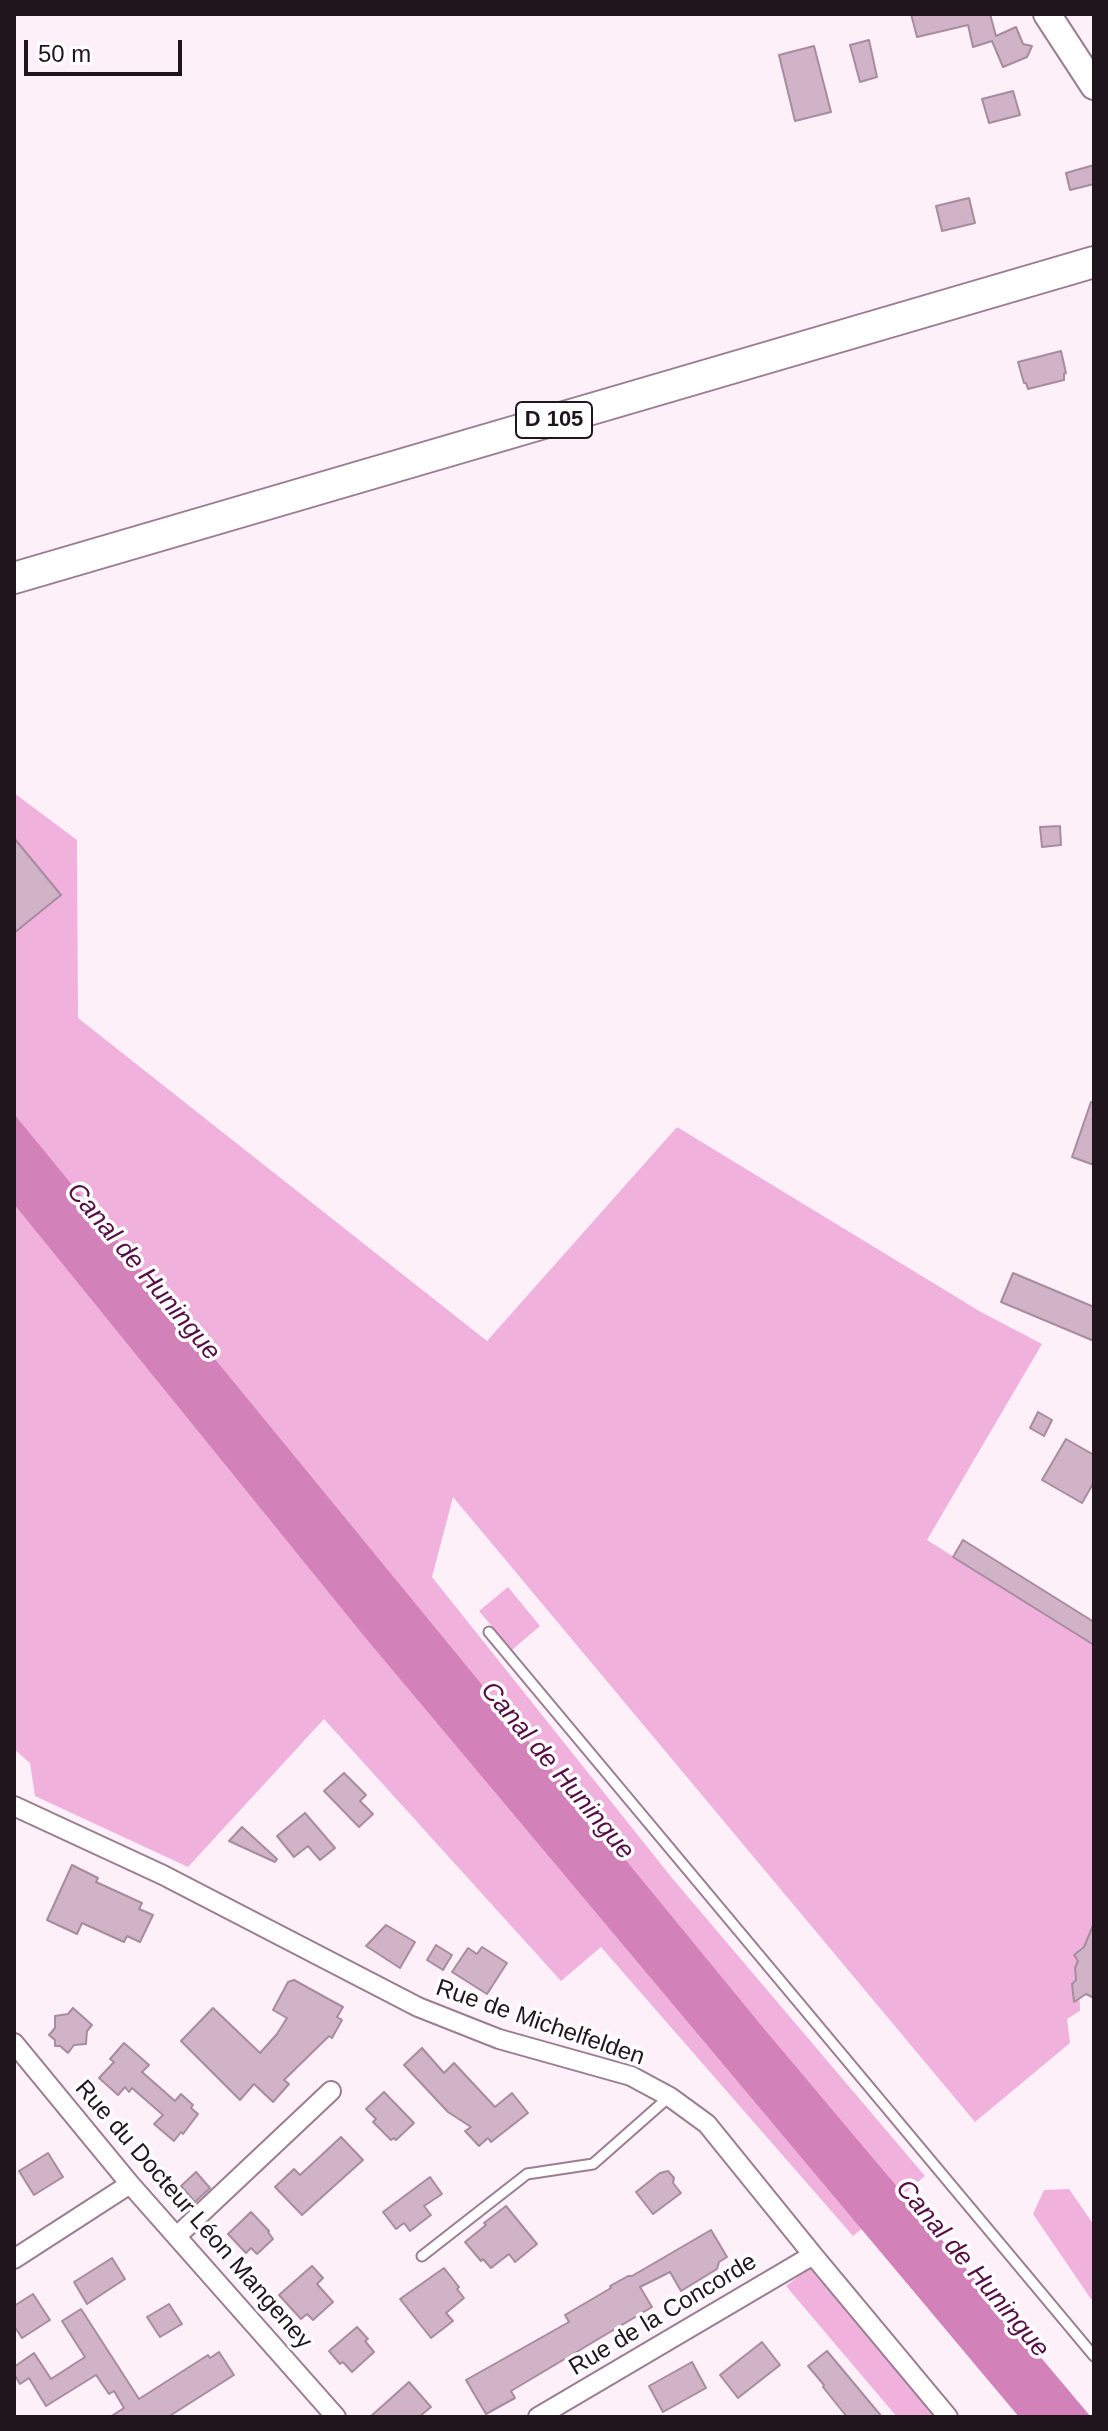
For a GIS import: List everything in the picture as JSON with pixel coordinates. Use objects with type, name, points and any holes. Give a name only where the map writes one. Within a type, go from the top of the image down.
[{"type":"main road","points":[[1047,14],[1094,86]]},
{"type":"main road","name":"D 105","points":[[14,578],[1094,262]]},
{"type":"street","name":"Rue de Michelfelden","points":[[14,1806],[163,1875],[418,2007],[499,2039],[631,2076],[670,2097],[707,2124],[948,2417]]},
{"type":"street","name":"Rue du Docteur Léon Mangeney","points":[[14,2043],[130,2184],[336,2417]]},
{"type":"street","points":[[177,2236],[331,2091]]},
{"type":"street","points":[[14,2259],[130,2184]]},
{"type":"street","name":"Rue de la Concorde","points":[[538,2417],[813,2255]]},
{"type":"lane","points":[[489,1632],[1094,2356]]},
{"type":"lane","points":[[422,2256],[527,2174],[593,2164],[670,2097]]},
{"type":"shaded area","points":[[14,793],[77,840],[78,1018],[487,1341],[677,1127],[981,1312],[1042,1344],[927,1540],[1094,1645],[1094,1945],[1088,1949],[1082,1947],[1074,1955],[1078,1961],[1075,1968],[1079,1977],[1080,2011],[1067,2019],[1070,2043],[975,2122],[453,1497],[432,1577],[672,1878],[925,2176],[853,2236],[601,1947],[561,1981],[324,1719],[188,1867],[35,1796],[30,1763],[14,1749]]},
{"type":"shaded area","points":[[508,1587],[540,1626],[512,1650],[479,1611]]},
{"type":"shaded area","points":[[1069,2189],[1094,2225],[1094,2297],[1091,2299],[1033,2214],[1044,2190]]},
{"type":"shaded area","points":[[813,2265],[939,2417],[897,2417],[786,2286]]},
{"type":"water","name":"Canal de Huningue","points":[[14,1114],[765,2030],[1091,2417],[1019,2417],[364,1636],[14,1204]]},
{"type":"building","points":[[911,14],[990,14],[996,36],[1016,27],[1023,44],[1032,46],[1027,57],[1003,67],[992,41],[973,47],[968,25],[917,37]]},
{"type":"building","points":[[869,40],[877,77],[860,82],[850,45]]},
{"type":"building","points":[[814,46],[831,112],[795,121],[779,55]]},
{"type":"building","points":[[1013,91],[1020,115],[989,123],[982,99]]},
{"type":"building","points":[[1094,165],[1094,184],[1070,190],[1066,173]]},
{"type":"building","points":[[969,198],[975,223],[942,231],[936,206]]},
{"type":"building","points":[[1061,351],[1066,373],[1064,380],[1028,389],[1018,362]]},
{"type":"building","points":[[1060,826],[1061,845],[1042,847],[1040,827]]},
{"type":"building","points":[[14,838],[61,895],[14,933]]},
{"type":"building","points":[[1091,1102],[1094,1102],[1094,1165],[1072,1157]]},
{"type":"building","points":[[1013,1273],[1094,1307],[1094,1341],[1001,1302]]},
{"type":"building","points":[[1038,1412],[1052,1420],[1044,1436],[1030,1428]]},
{"type":"building","points":[[1066,1439],[1094,1455],[1094,1482],[1082,1503],[1042,1480]]},
{"type":"building","points":[[963,1540],[1094,1622],[1094,1645],[953,1557]]},
{"type":"building","points":[[344,1773],[366,1795],[360,1801],[373,1814],[359,1827],[324,1791]]},
{"type":"building","points":[[305,1813],[335,1848],[320,1860],[308,1846],[294,1857],[277,1836]]},
{"type":"building","points":[[242,1827],[277,1859],[275,1862],[229,1841]]},
{"type":"building","points":[[72,1865],[98,1878],[96,1882],[142,1903],[139,1909],[153,1915],[140,1942],[127,1936],[124,1942],[82,1923],[77,1934],[47,1920]]},
{"type":"building","points":[[1094,1923],[1094,1998],[1086,1994],[1074,2002],[1072,1984],[1076,1980],[1078,1961],[1074,1955],[1084,1947]]},
{"type":"building","points":[[386,1925],[415,1942],[400,1968],[366,1946]]},
{"type":"building","points":[[436,1945],[452,1955],[443,1970],[427,1960]]},
{"type":"building","points":[[482,1947],[507,1963],[487,1994],[452,1972],[468,1948],[477,1954]]},
{"type":"building","points":[[294,1980],[343,2007],[337,2017],[342,2020],[332,2038],[329,2036],[284,2080],[289,2084],[273,2102],[254,2084],[240,2100],[181,2041],[213,2008],[260,2053],[287,2018],[273,2010],[288,1982]]},
{"type":"building","points":[[73,2008],[92,2025],[87,2031],[86,2044],[74,2045],[68,2053],[55,2046],[55,2040],[49,2035],[55,2028],[55,2016],[68,2014]]},
{"type":"building","points":[[124,2043],[149,2065],[142,2072],[175,2101],[181,2094],[198,2114],[174,2141],[154,2124],[163,2115],[132,2088],[129,2092],[125,2087],[118,2095],[99,2078],[114,2062],[110,2059]]},
{"type":"building","points":[[422,2048],[444,2073],[454,2063],[495,2107],[512,2093],[528,2113],[491,2142],[488,2138],[479,2146],[465,2131],[471,2127],[448,2112],[404,2065]]},
{"type":"building","points":[[384,2092],[414,2123],[396,2140],[391,2140],[373,2122],[376,2119],[366,2109]]},
{"type":"building","points":[[341,2137],[363,2160],[302,2215],[275,2187],[294,2169],[300,2175]]},
{"type":"building","points":[[48,2153],[63,2177],[34,2195],[19,2171]]},
{"type":"building","points":[[668,2171],[681,2193],[653,2214],[636,2192],[660,2173]]},
{"type":"building","points":[[196,2172],[210,2188],[195,2202],[181,2186]]},
{"type":"building","points":[[430,2177],[442,2194],[424,2206],[431,2215],[410,2231],[404,2223],[396,2229],[383,2212]]},
{"type":"building","points":[[506,2206],[537,2244],[515,2262],[509,2254],[491,2268],[465,2242]]},
{"type":"building","points":[[251,2212],[273,2239],[257,2254],[251,2248],[246,2253],[228,2234]]},
{"type":"building","points":[[711,2230],[727,2257],[719,2262],[717,2269],[681,2291],[670,2272],[640,2287],[652,2307],[511,2391],[515,2398],[486,2414],[466,2380],[569,2322],[565,2315],[610,2286]]},
{"type":"building","points":[[112,2258],[125,2279],[87,2304],[74,2282]]},
{"type":"building","points":[[312,2266],[323,2278],[317,2284],[333,2302],[313,2320],[307,2314],[301,2319],[279,2295]]},
{"type":"building","points":[[444,2268],[464,2298],[446,2313],[453,2321],[431,2338],[400,2299]]},
{"type":"building","points":[[33,2294],[50,2320],[22,2338],[14,2326],[14,2306]]},
{"type":"building","points":[[169,2304],[182,2324],[160,2337],[147,2317]]},
{"type":"building","points":[[81,2309],[139,2399],[208,2355],[210,2358],[219,2352],[234,2375],[168,2417],[110,2417],[124,2408],[114,2391],[109,2394],[96,2375],[46,2406],[29,2378],[20,2384],[14,2367],[34,2353],[51,2379],[85,2357],[62,2321]]},
{"type":"building","points":[[357,2327],[374,2352],[352,2372],[329,2351]]},
{"type":"building","points":[[762,2342],[780,2365],[738,2398],[720,2375]]},
{"type":"building","points":[[827,2351],[882,2417],[847,2417],[808,2366]]},
{"type":"building","points":[[692,2362],[706,2388],[663,2412],[649,2386]]},
{"type":"building","points":[[409,2382],[431,2407],[419,2417],[370,2417]]}]
